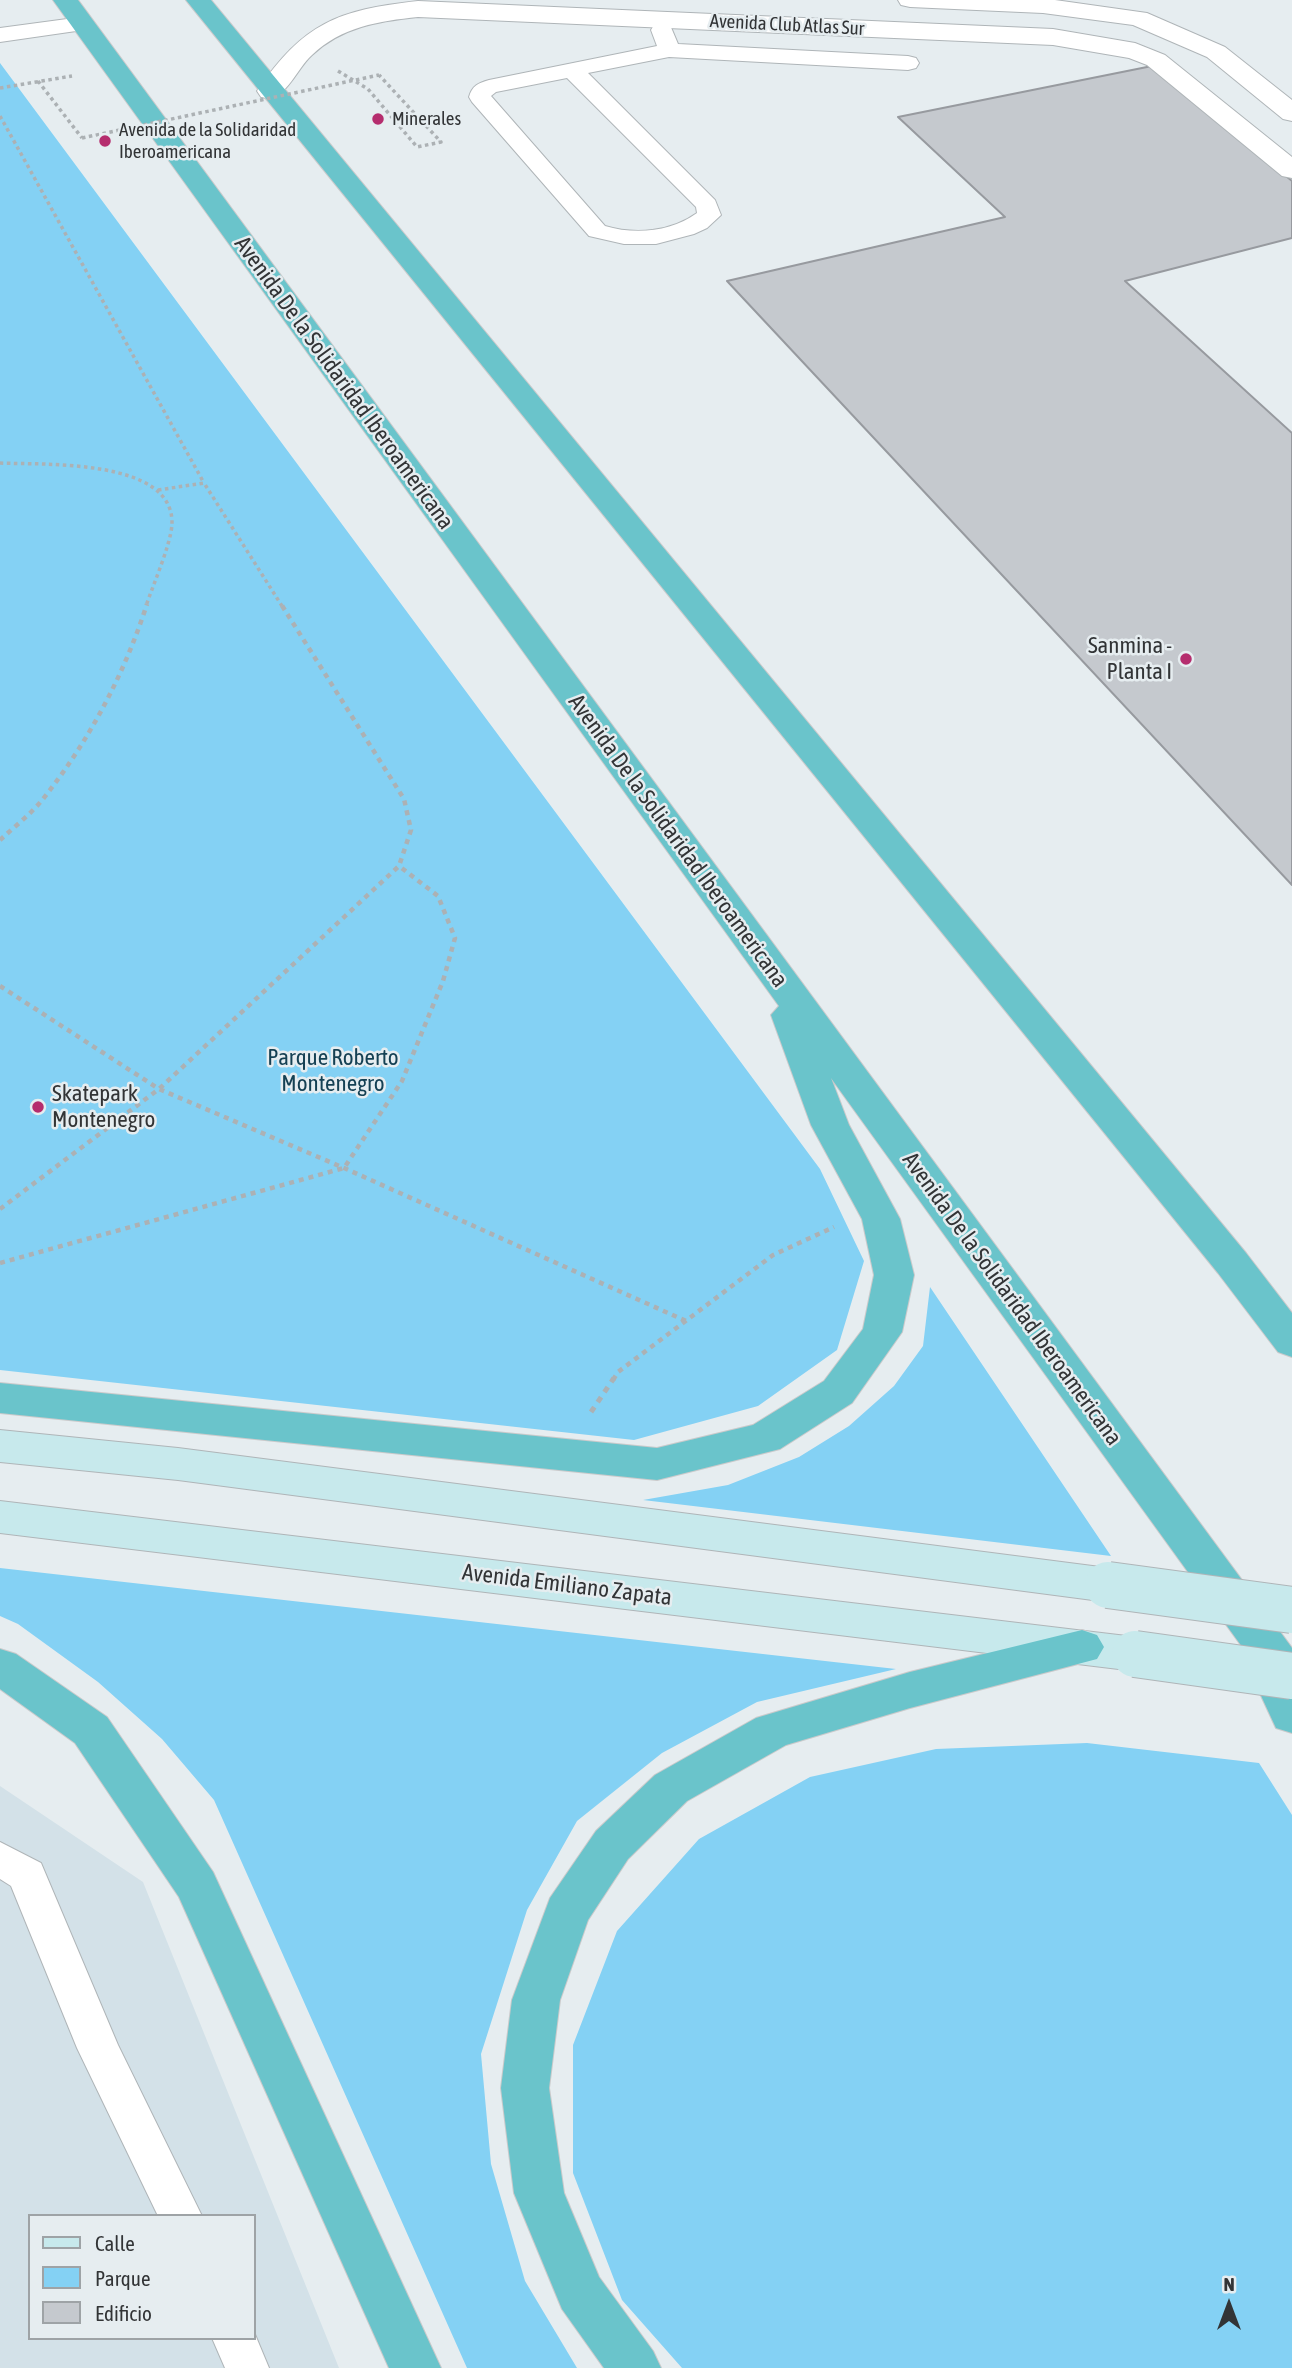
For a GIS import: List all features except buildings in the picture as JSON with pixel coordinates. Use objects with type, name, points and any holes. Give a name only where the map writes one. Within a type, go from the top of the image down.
[{"type":"highway","points":[[198,0],[1232,1263],[1292,1342]]},
{"type":"highway","name":"Avenida De la Solidaridad Iberoamericana","points":[[73,12],[1292,1682]]},
{"type":"highway","points":[[0,1398],[657,1464],[765,1438],[838,1392],[882,1332],[894,1275],[881,1219],[830,1125],[773,971]]},
{"type":"highway","points":[[1232,1263],[1292,1305]]},
{"type":"highway","points":[[1252,1627],[1292,1715]]},
{"type":"highway","points":[[635,2368],[580,2292],[539,2193],[525,2088],[536,2000],[567,1912],[612,1845],[671,1788],[772,1731],[910,1690],[1082,1647]]},
{"type":"highway","points":[[0,1666],[91,1730],[197,1886],[415,2368]]},
{"type":"main road","points":[[0,1446],[178,1464],[1292,1611]]},
{"type":"main road","name":"Avenida Emiliano Zapata","points":[[0,1517],[1082,1647],[1292,1676]]},
{"type":"street","points":[[910,0],[1090,5],[1138,18],[1216,52],[1290,109]]},
{"type":"street","points":[[1074,39],[1090,5]]},
{"type":"street","name":"Avenida Club Atlas Sur","points":[[270,91],[302,50],[342,23],[376,13],[418,9],[729,11],[1074,39],[1135,51],[1156,60],[1292,170]]},
{"type":"lane","points":[[663,10],[669,50]]},
{"type":"lane","points":[[0,34],[73,12]]},
{"type":"lane","points":[[572,70],[707,205],[709,215],[698,226],[641,239],[616,238],[597,231],[480,97],[482,91],[489,87],[669,50],[908,63]]},
{"type":"lane","points":[[0,1859],[27,1875],[98,2048],[179,2214]]},
{"type":"lane","points":[[235,2340],[247,2368]]},
{"type":"path","points":[[0,88],[114,68]]},
{"type":"path","points":[[38,81],[82,138],[379,75],[441,142],[417,146],[368,89]]},
{"type":"path","points":[[0,116],[204,483],[404,799],[411,830],[399,866],[159,1089],[0,1209]]},
{"type":"path","points":[[0,463],[109,471],[138,477],[158,490],[170,506],[172,526],[131,652],[93,727],[43,801],[0,840]]},
{"type":"path","points":[[158,490],[204,483]]},
{"type":"path","points":[[0,1263],[344,1168],[402,1082],[443,981],[455,938],[438,896],[399,866]]},
{"type":"path","points":[[0,986],[159,1089],[344,1168],[686,1321]]},
{"type":"path","points":[[563,1454],[618,1372],[773,1255],[876,1208]]},
{"type":"shaded area","points":[[0,1786],[143,1882],[339,2368],[0,2368]]},
{"type":"green space","name":"Parque Roberto Montenegro","points":[[0,63],[820,1169],[864,1261],[837,1350],[758,1406],[634,1440],[0,1370]]},
{"type":"green space","points":[[930,1287],[1111,1556],[643,1500],[728,1485],[799,1457],[849,1426],[894,1386],[923,1346]]},
{"type":"green space","points":[[0,1568],[896,1669],[757,1702],[662,1753],[577,1821],[527,1910],[481,2054],[491,2164],[525,2281],[577,2368],[467,2368],[214,1800],[162,1739],[98,1682],[18,1624],[0,1616]]},
{"type":"green space","points":[[1087,1743],[1259,1763],[1292,1815],[1292,2368],[682,2368],[622,2300],[573,2173],[573,2045],[617,1931],[699,1839],[810,1777],[936,1749]]},
{"type":"place","name":"Minerales","points":[[378,119]]},
{"type":"place","name":"Avenida de la Solidaridad Iberoamericana","points":[[105,141]]},
{"type":"place","name":"Sanmina - Planta I","points":[[1186,659]]},
{"type":"place","name":"Skatepark Montenegro","points":[[38,1107]]}]
